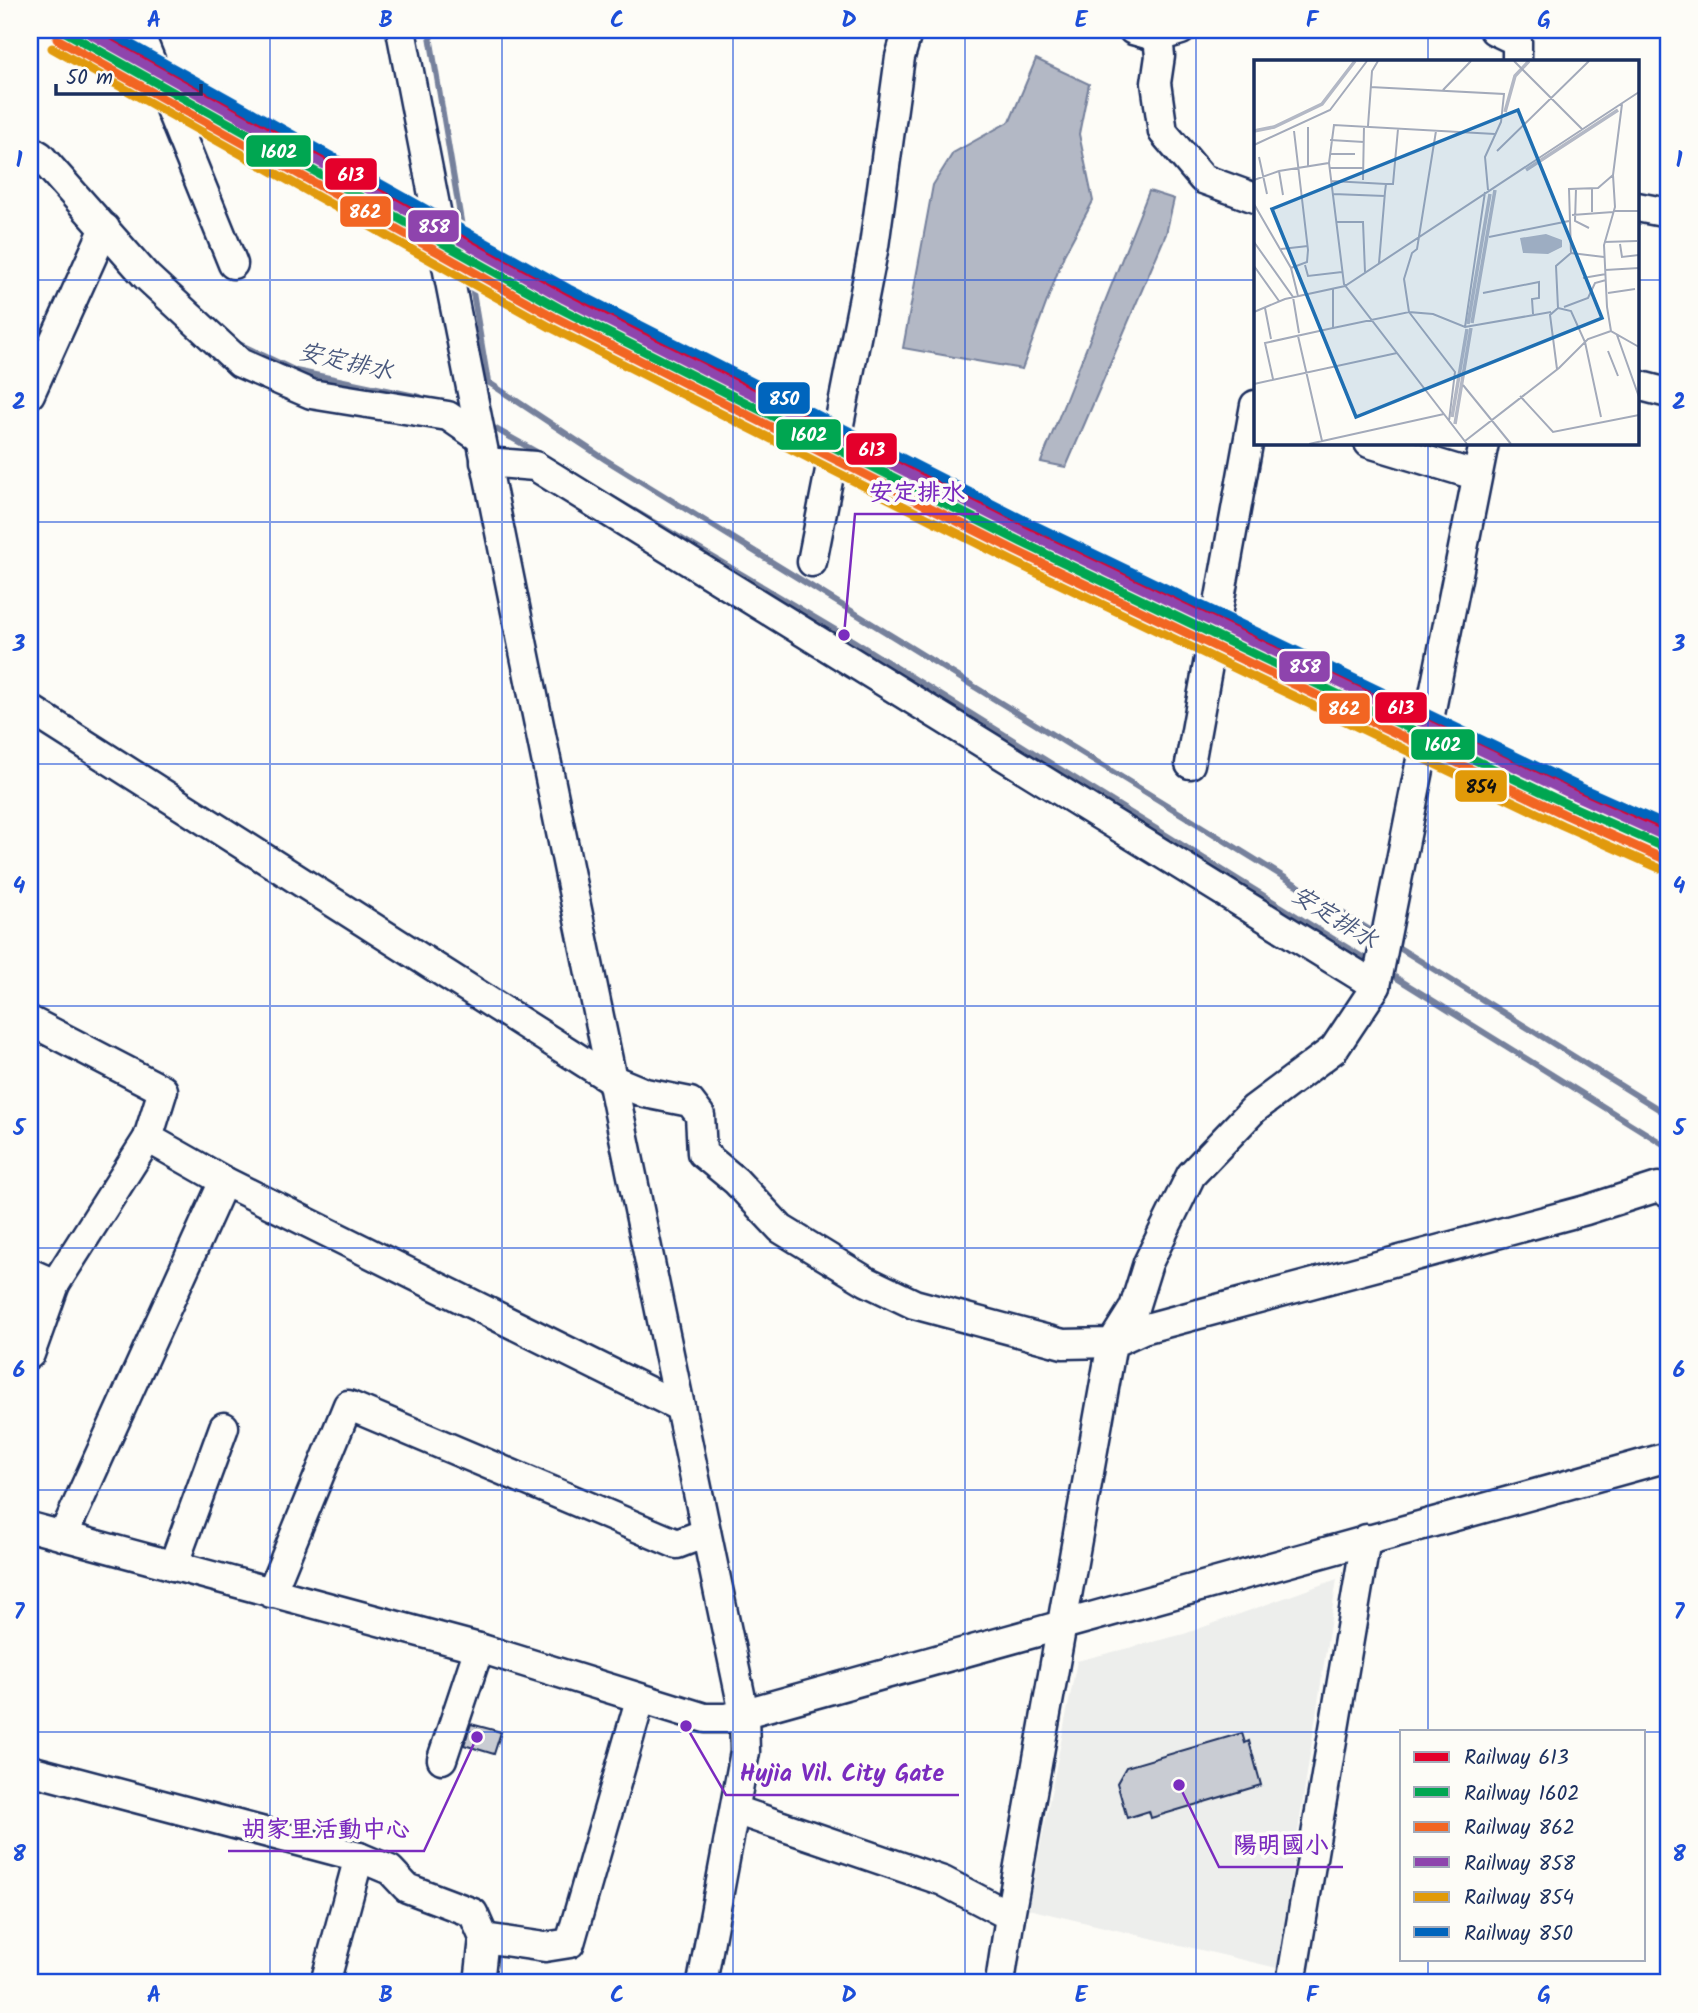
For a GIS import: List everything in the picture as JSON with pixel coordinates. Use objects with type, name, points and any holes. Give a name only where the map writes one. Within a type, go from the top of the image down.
[{"type":"street","points":[[138,30],[233,264]]},
{"type":"street","points":[[401,30],[609,1078],[744,1713],[745,1752],[702,1983]]},
{"type":"street","points":[[813,562],[874,246],[900,57],[908,30]]},
{"type":"street","points":[[1494,30],[1517,41],[1517,60]]},
{"type":"street","points":[[1157,32],[1160,56],[1156,83],[1163,132],[1203,179],[1254,198]]},
{"type":"street","points":[[30,150],[40,156],[146,276],[240,363],[311,394],[448,416],[1381,960]]},
{"type":"street","points":[[1638,207],[1668,213]]},
{"type":"street","points":[[30,394],[105,228]]},
{"type":"street","points":[[1638,385],[1668,393]]},
{"type":"street","points":[[1190,764],[1254,411]]},
{"type":"street","points":[[1372,444],[1475,475]]},
{"type":"street","points":[[1000,1983],[1112,1343],[1134,1308],[1148,1262],[1191,1175],[1254,1109],[1334,1049],[1381,960],[1475,475],[1484,444]]},
{"type":"street","points":[[30,709],[609,1078],[645,1093],[690,1102],[700,1115],[702,1153],[736,1181],[781,1229],[866,1281],[914,1304],[1063,1343],[1112,1343],[1143,1329],[1586,1210],[1658,1187],[1668,1193]]},
{"type":"street","points":[[30,1021],[163,1090],[148,1138],[42,1279],[30,1354]]},
{"type":"street","points":[[148,1138],[224,1181],[680,1407]]},
{"type":"street","points":[[63,1536],[224,1181]]},
{"type":"street","points":[[271,1592],[348,1405],[677,1544],[706,1533]]},
{"type":"street","points":[[173,1566],[224,1427]]},
{"type":"street","points":[[30,1527],[479,1648],[705,1718],[727,1718],[1668,1457]]},
{"type":"street","points":[[1291,1983],[1366,1539]]},
{"type":"street","points":[[442,1759],[479,1648]]},
{"type":"street","points":[[484,1938],[545,1947],[570,1943],[640,1700]]},
{"type":"street","points":[[30,1770],[359,1857],[390,1870],[407,1888],[473,1913],[484,1938],[479,1983]]},
{"type":"street","points":[[735,1810],[943,1881],[1010,1916]]},
{"type":"street","points":[[325,1983],[359,1857]]},
{"type":"shaded area","points":[[1036,59],[1089,84],[1079,134],[1093,201],[1064,255],[1022,369],[903,348],[933,185],[953,153],[1010,121]]},
{"type":"shaded area","points":[[1149,191],[1174,199],[1166,234],[1066,467],[1041,462]]},
{"type":"shaded area","points":[[1337,1579],[1277,1968],[1028,1909],[1077,1661],[1184,1634]]},
{"type":"building","points":[[471,1724],[501,1732],[494,1754],[464,1745]]},
{"type":"building","points":[[1242,1733],[1245,1743],[1249,1741],[1261,1785],[1151,1818],[1149,1811],[1127,1818],[1117,1783],[1126,1767]]},
{"type":"waterway","points":[[429,30],[488,382],[606,460],[1378,935]]},
{"type":"waterway","name":"安定排水","points":[[237,343],[296,371],[420,397]]},
{"type":"waterway","name":"安定排水","points":[[487,424],[542,455]]},
{"type":"waterway","name":"安定排水","points":[[611,497],[844,635],[1372,963]]},
{"type":"waterway","points":[[1393,944],[1668,1115]]},
{"type":"waterway","name":"安定排水","points":[[1387,972],[1668,1147]]},
{"type":"rail line","name":"1602","points":[[62,30],[559,308],[1021,542],[1571,806],[1668,849]]},
{"type":"rail line","name":"858","points":[[83,30],[564,299],[1026,533],[1668,838]]},
{"type":"rail line","name":"613","points":[[94,30],[566,294],[1028,528],[1577,792],[1668,832]]},
{"type":"rail line","name":"850","points":[[105,30],[569,289],[1030,523],[1580,787],[1668,826]]},
{"type":"rail line","name":"862","points":[[57,39],[554,317],[1016,551],[1566,815],[1664,859]]},
{"type":"rail line","name":"854","points":[[52,48],[550,327],[1012,561],[1562,825],[1659,868]]},
{"type":"place","name":"安定排水","points":[[844,635]]},
{"type":"place","name":"Hujia Vil. City Gate","points":[[686,1726]]},
{"type":"place","name":"胡家里活動中心","points":[[477,1737]]},
{"type":"place","name":"陽明國小","points":[[1179,1785]]}]
